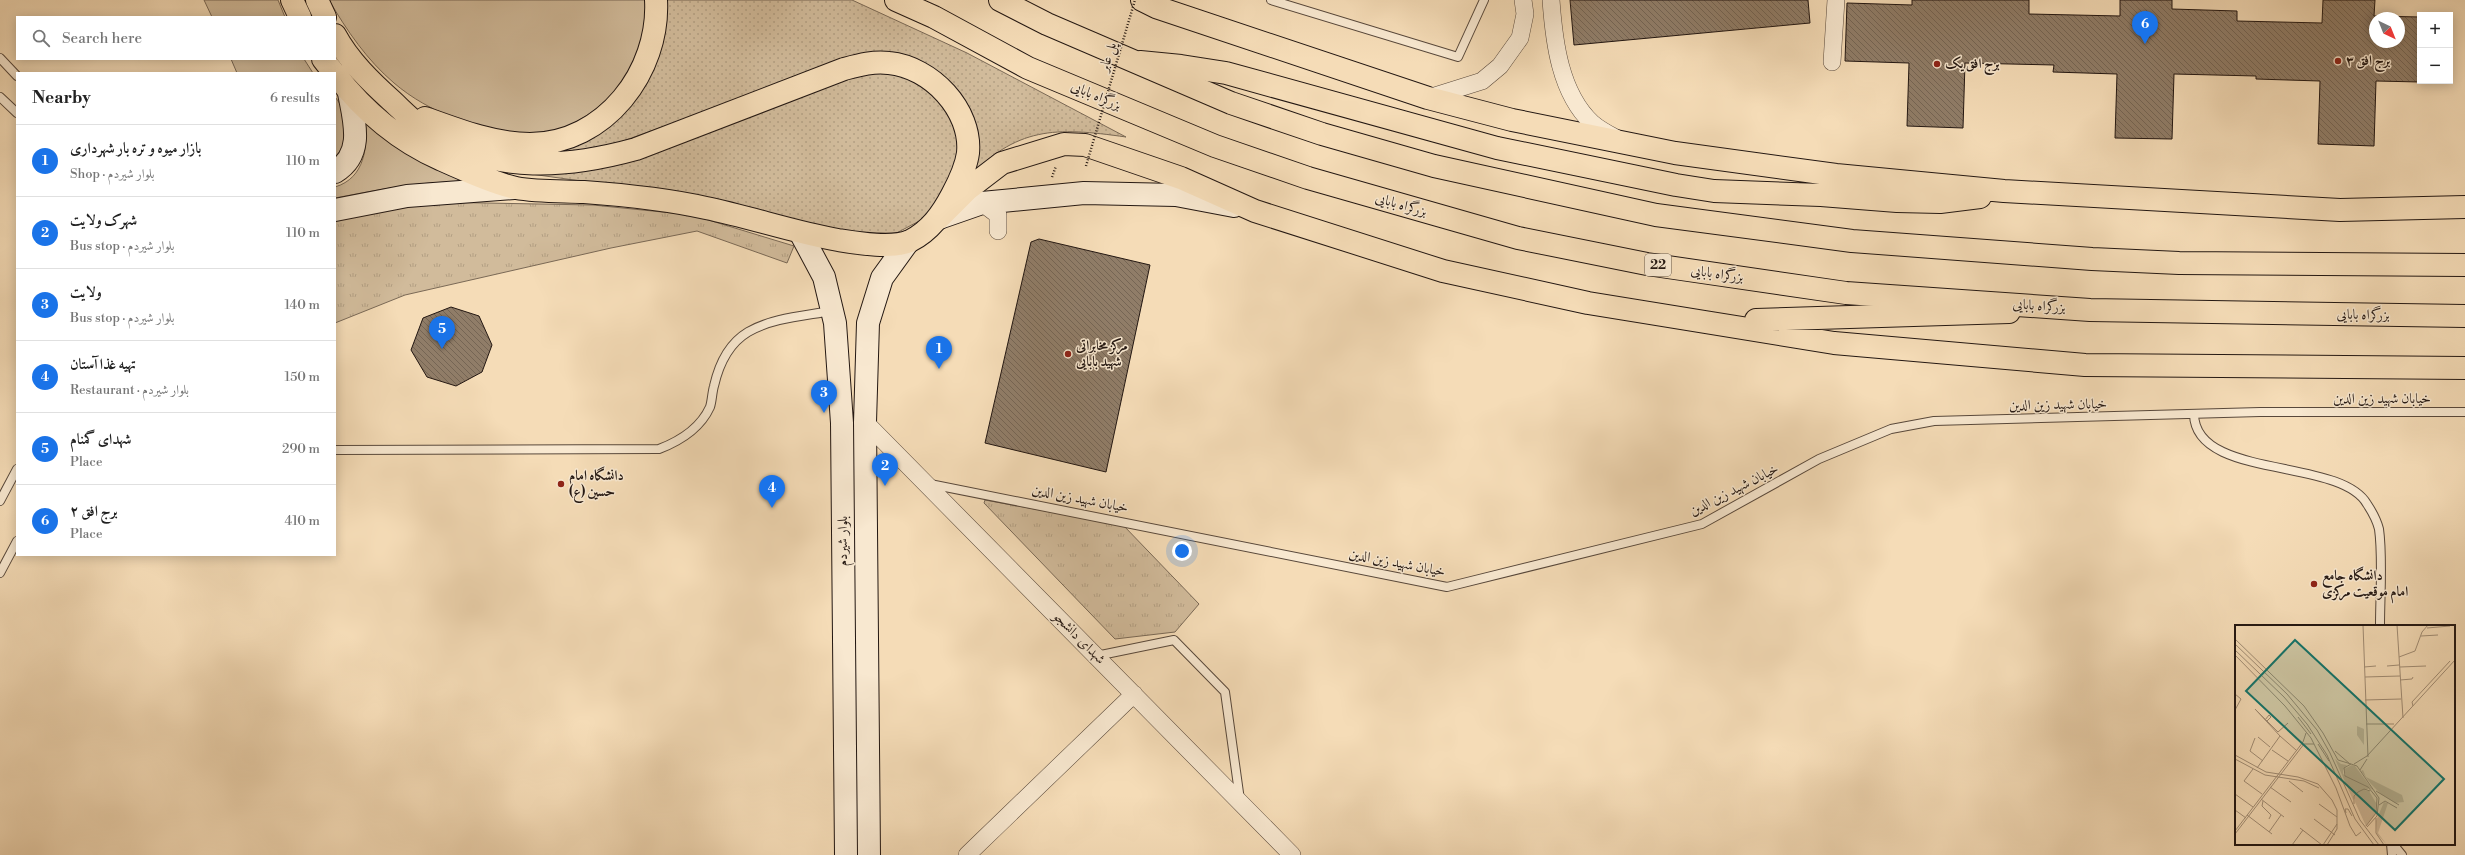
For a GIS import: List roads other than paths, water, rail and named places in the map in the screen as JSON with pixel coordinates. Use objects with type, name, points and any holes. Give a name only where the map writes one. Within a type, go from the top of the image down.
[{"type":"main road","points":[[292,0],[300,16]]},
{"type":"main road","points":[[317,0],[325,16]]},
{"type":"main road","points":[[399,107],[449,127],[508,142],[530,144],[570,137],[594,124],[617,106],[633,85],[647,61],[654,31],[656,0]]},
{"type":"main road","name":"بزرگراه بابایی","points":[[896,0],[934,17],[1028,68],[1215,146],[1308,178],[1518,238],[1647,264],[1846,293],[2090,310],[2465,316]]},
{"type":"main road","points":[[1000,0],[1047,24],[1139,62],[1231,103],[1322,134],[1434,166],[1656,215],[1852,241],[2092,259],[2179,263],[2465,265]]},
{"type":"main road","points":[[1142,0],[1156,7],[1428,98],[1512,120],[1675,153],[1836,175],[2004,192],[2340,210],[2465,207]]},
{"type":"main road","points":[[336,36],[361,71],[399,107],[434,136],[462,150],[486,158],[517,164],[572,163],[602,159],[636,149],[844,69],[867,62],[890,62],[915,69],[936,83],[954,104],[966,130],[968,153],[964,169],[939,218]]},
{"type":"main road","points":[[324,60],[333,72]]},
{"type":"main road","points":[[1139,62],[1181,66],[1226,73],[1497,148],[1676,185],[1714,191],[1940,202],[1964,201],[2004,192]]},
{"type":"main road","points":[[336,76],[349,92],[388,128],[415,147],[439,159],[515,188]]},
{"type":"main road","points":[[336,171],[348,160],[355,143],[356,134],[349,92]]},
{"type":"main road","points":[[336,210],[407,196],[515,188],[623,195],[706,208],[806,241],[870,246],[908,242],[939,218],[968,189],[1002,163],[1064,144],[1085,145],[1181,178],[1255,211]]},
{"type":"main road","points":[[939,218],[982,203],[1084,193],[1176,195],[1255,211],[1443,271],[1588,303],[1834,343],[2085,365],[2465,368]]},
{"type":"main road","name":"بلوار شیردم","points":[[806,241],[824,277],[833,317],[842,423],[846,855]]},
{"type":"main road","name":"بلوار شیردم","points":[[868,855],[865,422],[874,326],[882,278],[908,242]]},
{"type":"main road","points":[[1705,322],[2090,310]]},
{"type":"main road","points":[[833,317],[845,315],[861,316],[874,326]]},
{"type":"main road","points":[[842,423],[865,422]]},
{"type":"street","points":[[1832,62],[1836,0]]},
{"type":"street","points":[[1428,98],[1482,81],[1500,66],[1520,38],[1524,7],[1551,8],[1560,66],[1573,98],[1592,123],[1621,142]]},
{"type":"street","points":[[982,203],[998,215],[998,231]]},
{"type":"street","name":"شهدای دانشجو","points":[[865,422],[1292,855]]},
{"type":"street","points":[[967,855],[1134,694]]},
{"type":"lane","points":[[1272,0],[1458,57],[1484,0]]},
{"type":"lane","points":[[0,58],[16,75]]},
{"type":"lane","points":[[0,97],[16,112]]},
{"type":"lane","points":[[336,450],[660,449],[678,442],[694,429],[710,407],[720,365],[731,345],[748,331],[770,323],[833,317]]},
{"type":"lane","name":"خیابان شهید زین الدین","points":[[925,483],[1447,587],[1702,524],[1820,459],[1891,429],[1934,421],[2194,414],[2465,412]]},
{"type":"lane","points":[[2194,414],[2194,423],[2200,435],[2211,444],[2238,458],[2341,482],[2366,502],[2379,528],[2380,625]]},
{"type":"lane","points":[[0,501],[16,471]]},
{"type":"lane","points":[[0,573],[16,543]]},
{"type":"lane","points":[[1096,656],[1174,640],[1225,692],[1241,803]]},
{"type":"lane","points":[[2393,845],[2402,855]]},
{"type":"place","name":"برج افق ۲","points":[[2145,44]]},
{"type":"place","name":"برج افق ۳","points":[[2338,61]]},
{"type":"place","name":"برج افق یک","points":[[1937,64]]},
{"type":"place","name":"شهدای گمنام","points":[[442,349]]},
{"type":"place","name":"مرکز مخابراتی شهید بابایی","points":[[1068,354]]},
{"type":"place","name":"بازار میوه و تره بار شهرداری","points":[[939,369]]},
{"type":"place","name":"ولایت","points":[[824,413]]},
{"type":"place","name":"دانشگاه امام حسین (ع)","points":[[561,484]]},
{"type":"place","name":"شهرک ولایت","points":[[885,486]]},
{"type":"place","name":"تهیه غذا آستان","points":[[772,508]]},
{"type":"place","name":"دانشگاه جامع امام موقعیت مرکزی","points":[[2314,584]]}]
